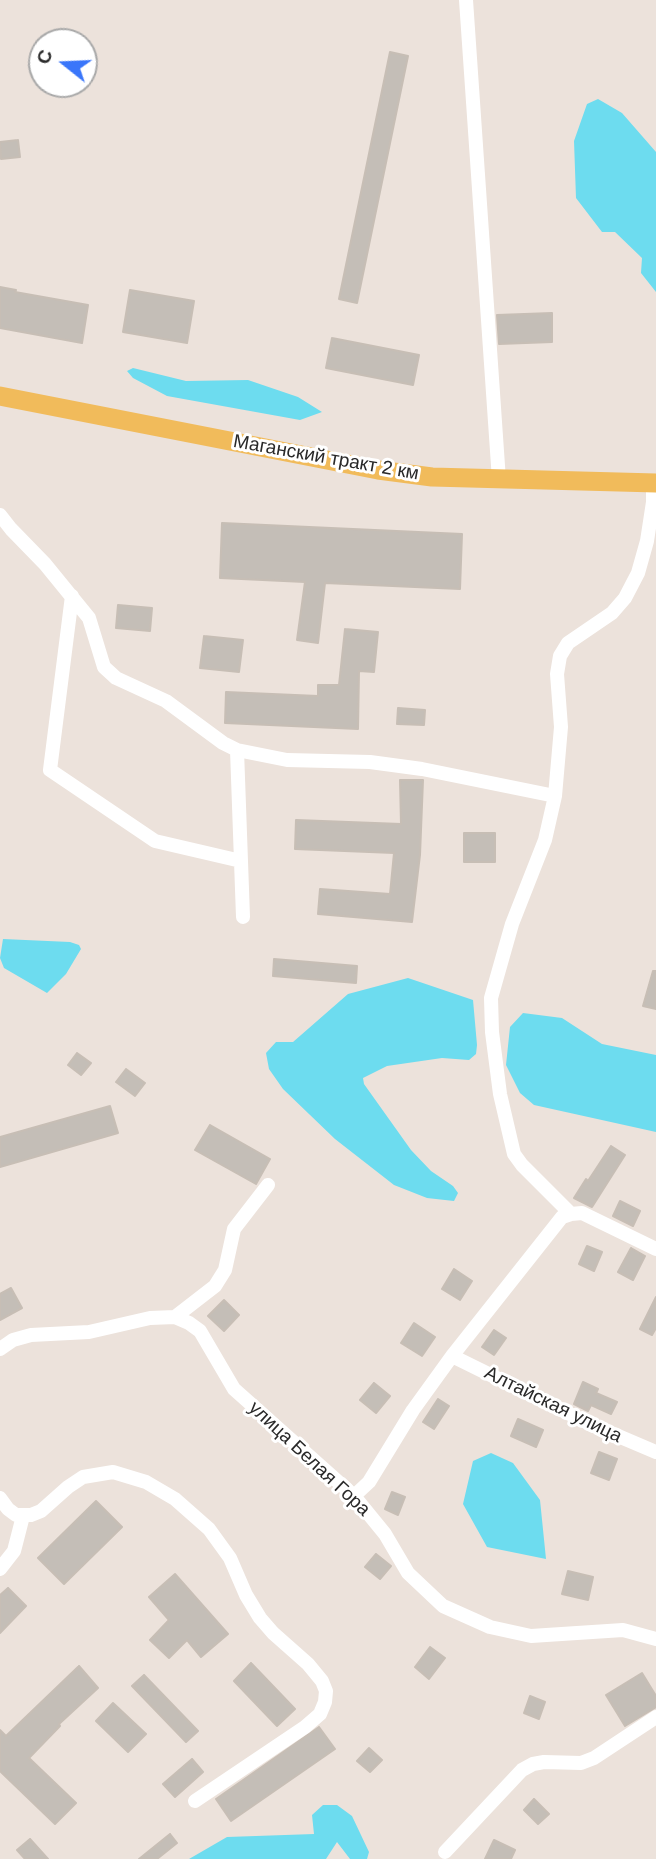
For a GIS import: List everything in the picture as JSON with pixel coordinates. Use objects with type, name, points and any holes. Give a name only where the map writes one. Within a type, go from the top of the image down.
[{"type":"main road","name":"Маганский тракт 2 км","points":[[0,396],[378,470],[432,477],[655,483]]},
{"type":"street","points":[[466,0],[499,480]]},
{"type":"street","points":[[571,1214],[514,1154],[500,1094],[492,1032],[491,998],[512,925],[541,850],[555,796],[561,727],[557,674],[560,656],[568,643],[612,613],[625,598],[638,573],[647,541],[655,483]]},
{"type":"street","points":[[0,515],[89,618],[104,667],[116,678],[166,701],[223,743],[237,750],[287,760],[370,762],[422,769],[555,796]]},
{"type":"street","points":[[72,596],[50,770],[155,841],[241,861]]},
{"type":"street","points":[[237,750],[243,917]]},
{"type":"street","points":[[0,1349],[13,1340],[31,1335],[89,1332],[150,1318],[175,1317],[215,1286],[225,1270],[234,1229],[268,1185]]},
{"type":"street","points":[[354,1496],[369,1482],[413,1410],[452,1356],[562,1217],[582,1213],[656,1249]]},
{"type":"street","name":"улица Белая Гора","points":[[175,1317],[200,1331],[224,1374],[245,1400],[354,1496],[385,1534],[408,1573],[443,1606],[490,1627],[531,1636],[623,1630],[656,1639]]},
{"type":"street","name":"Алтайская улица","points":[[452,1356],[590,1424],[656,1452]]},
{"type":"street","points":[[0,1498],[8,1509],[23,1516],[41,1511],[83,1477],[113,1472],[146,1482],[175,1499],[209,1529],[230,1558],[246,1595],[260,1618],[322,1681],[326,1691],[320,1714],[305,1727],[195,1801]]},
{"type":"street","points":[[0,1569],[15,1551],[23,1516]]},
{"type":"street","points":[[445,1852],[522,1770],[544,1762],[582,1763],[656,1717]]},
{"type":"water","points":[[598,99],[622,113],[656,152],[656,292],[641,273],[642,258],[615,232],[602,232],[576,198],[574,141],[587,104]]},
{"type":"water","points":[[133,368],[186,381],[248,380],[298,397],[322,412],[300,420],[167,396],[133,378],[127,371]]},
{"type":"water","points":[[3,939],[70,942],[79,945],[81,949],[66,974],[47,993],[4,968],[0,958]]},
{"type":"water","points":[[408,978],[473,1000],[476,1054],[469,1060],[442,1058],[387,1066],[363,1078],[364,1084],[411,1150],[431,1171],[453,1186],[458,1193],[454,1201],[427,1198],[394,1185],[335,1139],[283,1089],[269,1069],[266,1053],[276,1042],[293,1042],[348,994]]},
{"type":"water","points":[[523,1013],[562,1018],[602,1044],[656,1055],[656,1132],[534,1105],[520,1093],[506,1065],[510,1027]]},
{"type":"water","points":[[491,1453],[513,1463],[540,1500],[546,1559],[487,1547],[463,1504],[473,1461]]},
{"type":"water","points":[[323,1805],[337,1805],[352,1816],[369,1852],[367,1859],[350,1859],[337,1842],[326,1859],[189,1859],[227,1837],[314,1834],[312,1815]]},
{"type":"building","points":[[390,52],[408,56],[357,303],[339,299]]},
{"type":"building","points":[[18,140],[20,157],[1,159],[0,142]]},
{"type":"building","points":[[0,287],[88,305],[82,343],[0,328]]},
{"type":"building","points":[[130,290],[194,301],[187,343],[123,332]]},
{"type":"building","points":[[552,313],[552,342],[499,344],[497,315]]},
{"type":"building","points":[[332,338],[419,355],[413,385],[326,368]]},
{"type":"building","points":[[222,523],[462,534],[460,589],[325,583],[318,643],[297,640],[305,582],[220,578]]},
{"type":"building","points":[[118,605],[152,608],[150,631],[116,628]]},
{"type":"building","points":[[345,629],[378,632],[374,672],[359,671],[358,729],[225,723],[226,692],[318,696],[318,685],[339,685]]},
{"type":"building","points":[[204,636],[243,640],[239,672],[200,668]]},
{"type":"building","points":[[398,708],[425,710],[424,725],[397,724]]},
{"type":"building","points":[[400,780],[423,780],[420,855],[412,922],[318,914],[320,889],[390,894],[394,853],[295,849],[296,820],[401,824]]},
{"type":"building","points":[[464,833],[495,833],[495,862],[464,862]]},
{"type":"building","points":[[274,959],[357,966],[356,983],[273,976]]},
{"type":"building","points":[[653,971],[656,971],[656,1009],[643,1006]]},
{"type":"building","points":[[77,1053],[91,1063],[81,1075],[68,1065]]},
{"type":"building","points":[[126,1069],[145,1083],[135,1096],[116,1082]]},
{"type":"building","points":[[110,1106],[118,1133],[0,1167],[0,1137]]},
{"type":"building","points":[[210,1125],[270,1159],[256,1184],[195,1150]]},
{"type":"building","points":[[611,1146],[625,1155],[592,1207],[574,1198]]},
{"type":"building","points":[[620,1201],[640,1211],[633,1226],[613,1216]]},
{"type":"building","points":[[587,1246],[602,1252],[594,1271],[579,1264]]},
{"type":"building","points":[[631,1248],[645,1256],[633,1280],[618,1272]]},
{"type":"building","points":[[454,1269],[472,1281],[460,1300],[442,1289]]},
{"type":"building","points":[[11,1288],[22,1308],[0,1320],[0,1294]]},
{"type":"building","points":[[656,1297],[656,1328],[652,1335],[640,1329]]},
{"type":"building","points":[[224,1300],[239,1315],[224,1331],[208,1316]]},
{"type":"building","points":[[414,1323],[435,1337],[422,1356],[401,1343]]},
{"type":"building","points":[[494,1330],[506,1338],[494,1355],[482,1347]]},
{"type":"building","points":[[583,1382],[598,1389],[596,1393],[617,1402],[611,1414],[591,1405],[588,1411],[574,1404]]},
{"type":"building","points":[[374,1383],[390,1396],[376,1413],[360,1400]]},
{"type":"building","points":[[438,1399],[449,1406],[434,1429],[423,1422]]},
{"type":"building","points":[[518,1419],[543,1430],[536,1447],[511,1436]]},
{"type":"building","points":[[599,1452],[617,1459],[609,1480],[591,1473]]},
{"type":"building","points":[[392,1492],[405,1497],[398,1515],[385,1509]]},
{"type":"building","points":[[96,1501],[122,1527],[64,1584],[38,1558]]},
{"type":"building","points":[[376,1554],[391,1566],[380,1579],[365,1567]]},
{"type":"building","points":[[568,1571],[593,1577],[588,1600],[562,1594]]},
{"type":"building","points":[[175,1574],[228,1634],[201,1657],[187,1640],[169,1658],[150,1640],[169,1620],[149,1597]]},
{"type":"building","points":[[8,1588],[26,1606],[0,1633],[0,1595]]},
{"type":"building","points":[[430,1647],[445,1658],[429,1679],[415,1667]]},
{"type":"building","points":[[251,1663],[295,1709],[277,1726],[234,1681]]},
{"type":"building","points":[[79,1666],[98,1688],[59,1724],[29,1758],[76,1803],[55,1824],[0,1771],[0,1730],[6,1736]]},
{"type":"building","points":[[642,1673],[656,1696],[656,1707],[625,1726],[606,1695]]},
{"type":"building","points":[[144,1675],[198,1731],[186,1742],[132,1686]]},
{"type":"building","points":[[530,1696],[545,1702],[539,1719],[524,1713]]},
{"type":"building","points":[[113,1703],[146,1734],[128,1752],[96,1721]]},
{"type":"building","points":[[319,1727],[335,1749],[231,1821],[216,1799]]},
{"type":"building","points":[[369,1748],[382,1760],[370,1772],[357,1761]]},
{"type":"building","points":[[192,1759],[203,1772],[175,1797],[163,1784]]},
{"type":"building","points":[[534,1799],[549,1814],[538,1824],[524,1810]]},
{"type":"building","points":[[170,1834],[177,1843],[157,1859],[139,1859]]},
{"type":"building","points":[[30,1839],[48,1859],[25,1859],[17,1850]]},
{"type":"building","points":[[494,1840],[515,1850],[511,1859],[485,1859]]}]
